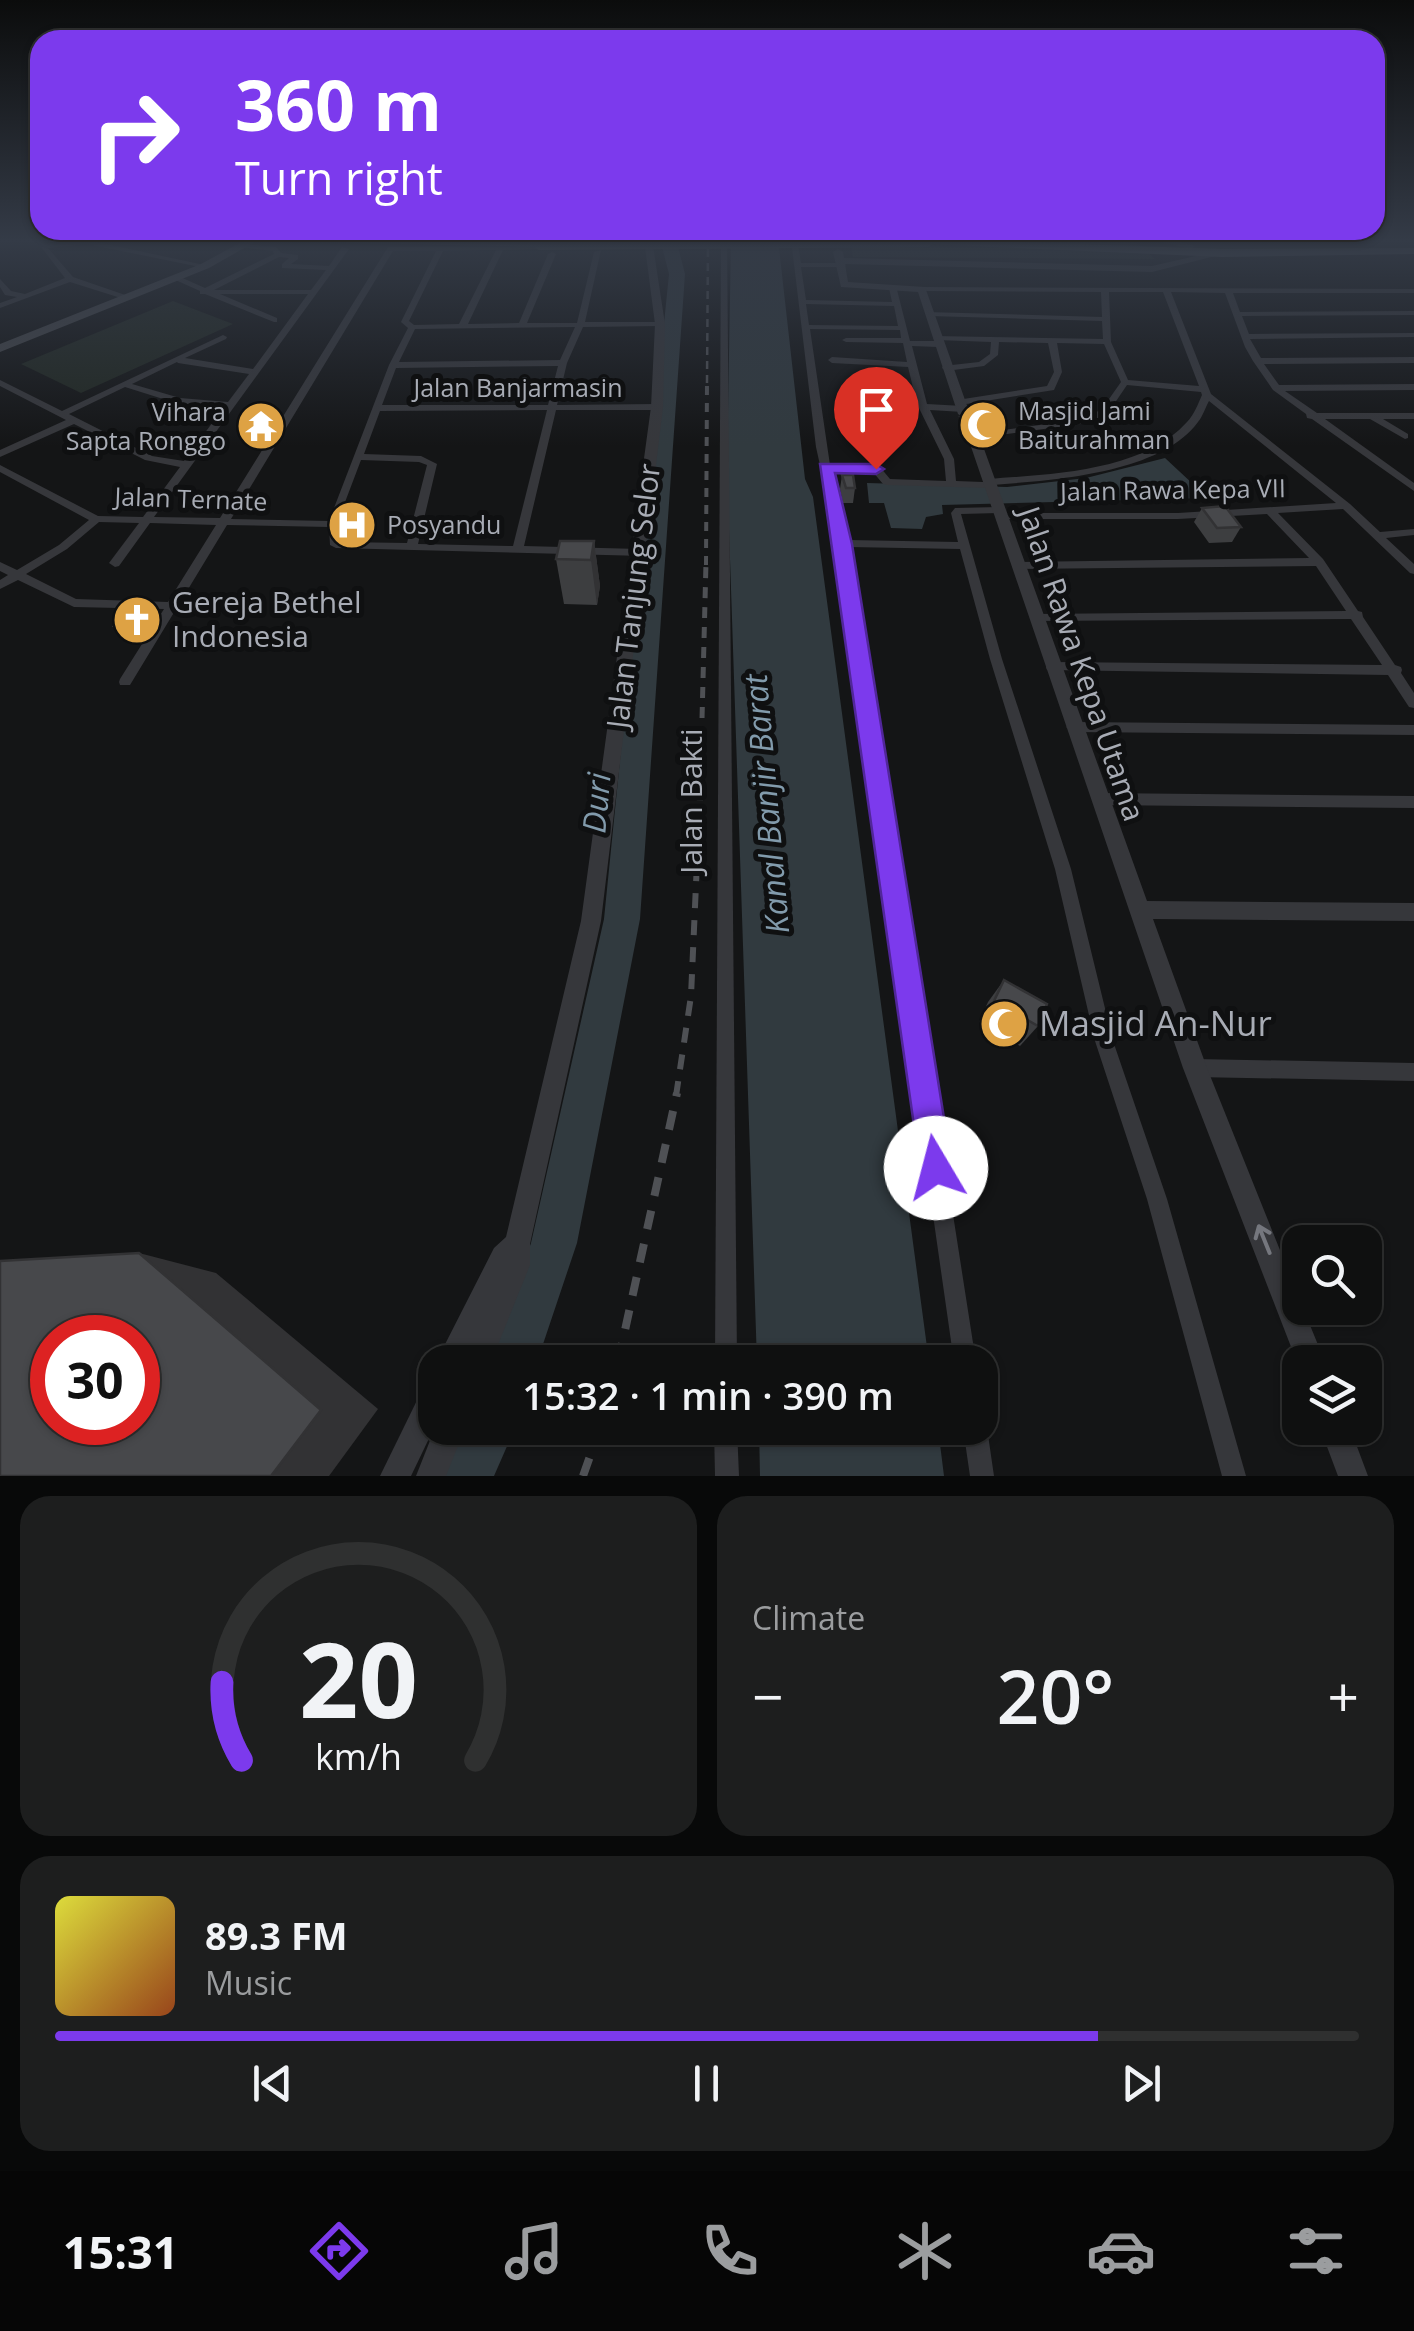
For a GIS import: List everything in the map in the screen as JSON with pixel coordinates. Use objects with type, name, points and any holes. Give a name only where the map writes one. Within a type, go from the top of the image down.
[{"type":"main road","points":[[0,348],[103,308]]},
{"type":"street","points":[[244,308],[274,320]]},
{"type":"street","points":[[115,563],[300,308]]},
{"type":"street","points":[[125,682],[355,308]]},
{"type":"street","points":[[412,308],[405,322],[412,327],[660,324]]},
{"type":"street","points":[[464,325],[472,308]]},
{"type":"street","points":[[523,324],[530,308]]},
{"type":"street","points":[[518,547],[564,363],[585,308]]},
{"type":"street","name":"Jalan Tanjung Selor","points":[[484,1345],[517,1265],[517,1244],[591,920],[656,407],[658,308]]},
{"type":"street","name":"Jalan Bakti","points":[[724,308],[726,1345]]},
{"type":"street","points":[[804,308],[962,1345]]},
{"type":"street","points":[[898,308],[925,407],[943,439],[951,485]]},
{"type":"street","points":[[927,308],[962,408]]},
{"type":"street","points":[[1104,308],[1107,342],[1125,382]]},
{"type":"street","points":[[826,468],[876,469],[887,482],[989,485],[1076,474],[1128,461],[1190,428],[1203,411],[1205,392],[1172,308]]},
{"type":"street","points":[[1235,308],[1244,336],[1276,388],[1309,416],[1414,488]]},
{"type":"street","points":[[1237,314],[1414,313]]},
{"type":"street","points":[[929,314],[1104,320]]},
{"type":"street","points":[[412,327],[393,365],[361,457],[332,524],[336,546],[518,547],[640,553]]},
{"type":"street","points":[[806,327],[902,328]]},
{"type":"street","points":[[1244,336],[1414,335]]},
{"type":"street","points":[[62,414],[223,338]]},
{"type":"street","points":[[946,368],[985,363],[994,354],[995,339]]},
{"type":"street","points":[[846,340],[1107,342]]},
{"type":"street","points":[[925,407],[962,408],[1051,388],[1058,372],[1052,341]]},
{"type":"street","points":[[176,360],[256,372]]},
{"type":"street","points":[[832,360],[913,364]]},
{"type":"street","points":[[1257,361],[1414,360]]},
{"type":"street","points":[[393,365],[564,363]]},
{"type":"street","points":[[1125,382],[1205,392],[1346,506],[1414,570]]},
{"type":"street","points":[[973,436],[1085,421],[1105,412],[1125,382]]},
{"type":"street","points":[[0,383],[149,458],[188,465]]},
{"type":"street","points":[[126,385],[180,402],[228,405]]},
{"type":"street","points":[[1276,388],[1414,387]]},
{"type":"street","name":"Jalan Banjarmasin","points":[[378,408],[656,407]]},
{"type":"street","points":[[1309,416],[1414,418]]},
{"type":"street","points":[[1373,416],[1405,436]]},
{"type":"street","points":[[1390,427],[1414,418]]},
{"type":"street","points":[[0,454],[74,420]]},
{"type":"street","name":"Jalan Rawa Kepa Utama","points":[[973,436],[1195,1068],[1303,1345]]},
{"type":"street","points":[[361,457],[421,459],[432,464],[412,545]]},
{"type":"street","name":"Jalan Ternate","points":[[0,468],[96,519],[332,524]]},
{"type":"street","points":[[1397,477],[1414,473]]},
{"type":"street","name":"Jalan Rawa Kepa VII","points":[[966,546],[956,511],[1272,513],[1346,506]]},
{"type":"street","points":[[1272,513],[1320,562],[1396,670],[1414,703]]},
{"type":"street","points":[[0,585],[78,537],[96,519]]},
{"type":"street","points":[[1380,535],[1414,532]]},
{"type":"street","points":[[842,544],[966,546],[1062,869],[1104,1041],[1157,1199],[1234,1476]]},
{"type":"street","points":[[1020,566],[1320,562]]},
{"type":"street","points":[[0,566],[74,603],[166,605]]},
{"type":"street","points":[[1036,618],[1358,614]]},
{"type":"street","points":[[1052,668],[1396,670]]},
{"type":"street","points":[[1073,726],[1414,730]]},
{"type":"street","points":[[1099,799],[1414,802]]},
{"type":"street","points":[[1139,910],[1414,912]]},
{"type":"street","points":[[1195,1068],[1414,1072]]},
{"type":"street","name":"Jalan Tanjung Selor","points":[[458,1345],[503,1256],[517,1244]]},
{"type":"street","points":[[395,1476],[418,1429]]},
{"type":"street","points":[[430,1476],[443,1445]]},
{"type":"street","points":[[726,1445],[727,1476]]},
{"type":"street","points":[[977,1445],[982,1476]]},
{"type":"street","points":[[1341,1445],[1353,1476]]},
{"type":"shaded area","points":[[156,308],[191,308],[233,324],[81,393],[21,364]]},
{"type":"water","name":"Kanal Banjir Barat","points":[[730,308],[786,308],[805,479],[813,497],[927,1345],[756,1345],[727,470]]},
{"type":"water","points":[[1165,458],[1208,498],[942,505],[943,514],[926,517],[922,529],[891,528],[884,503],[869,503],[867,483],[1007,487],[1086,478]]},
{"type":"water","points":[[759,1445],[940,1445],[944,1476],[760,1476]]},
{"type":"building","points":[[842,475],[853,475],[855,488],[846,488]]},
{"type":"building","points":[[1225,506],[1241,527],[1217,528],[1202,508]]},
{"type":"building","points":[[363,514],[357,530],[341,530],[343,515]]},
{"type":"building","points":[[560,541],[594,541],[591,560],[556,559]]},
{"type":"building","points":[[129,605],[145,605],[129,627],[114,626]]},
{"type":"building","points":[[1004,980],[1047,1004],[1038,1026],[994,1001]]},
{"type":"building","points":[[139,1253],[321,1410],[271,1476],[0,1476],[0,1261]]},
{"type":"waterway","name":"Duri","points":[[519,1345],[554,1243],[622,919],[674,308]]},
{"type":"waterway","name":"Duri","points":[[467,1476],[482,1445]]},
{"type":"tunnel","points":[[964,414],[973,435]]},
{"type":"railway","points":[[707,383],[708,308]]},
{"type":"railway","points":[[706,565],[707,380]]},
{"type":"railway","points":[[700,798],[706,562]]},
{"type":"railway","points":[[676,1096],[691,996],[700,795]]},
{"type":"railway","points":[[622,1345],[677,1093]]},
{"type":"railway","points":[[583,1476],[594,1445]]},
{"type":"place","name":"Masjid Jami Baiturahman","points":[[983,425]]},
{"type":"place","name":"Vihara Sapta Ronggo","points":[[261,426]]},
{"type":"place","name":"Posyandu","points":[[352,525]]},
{"type":"place","name":"Gereja Bethel Indonesia","points":[[137,620]]},
{"type":"place","name":"Masjid An-Nur","points":[[1004,1024]]},
{"type":"route","points":[[876,469],[826,468],[842,544],[936,1168]]}]
